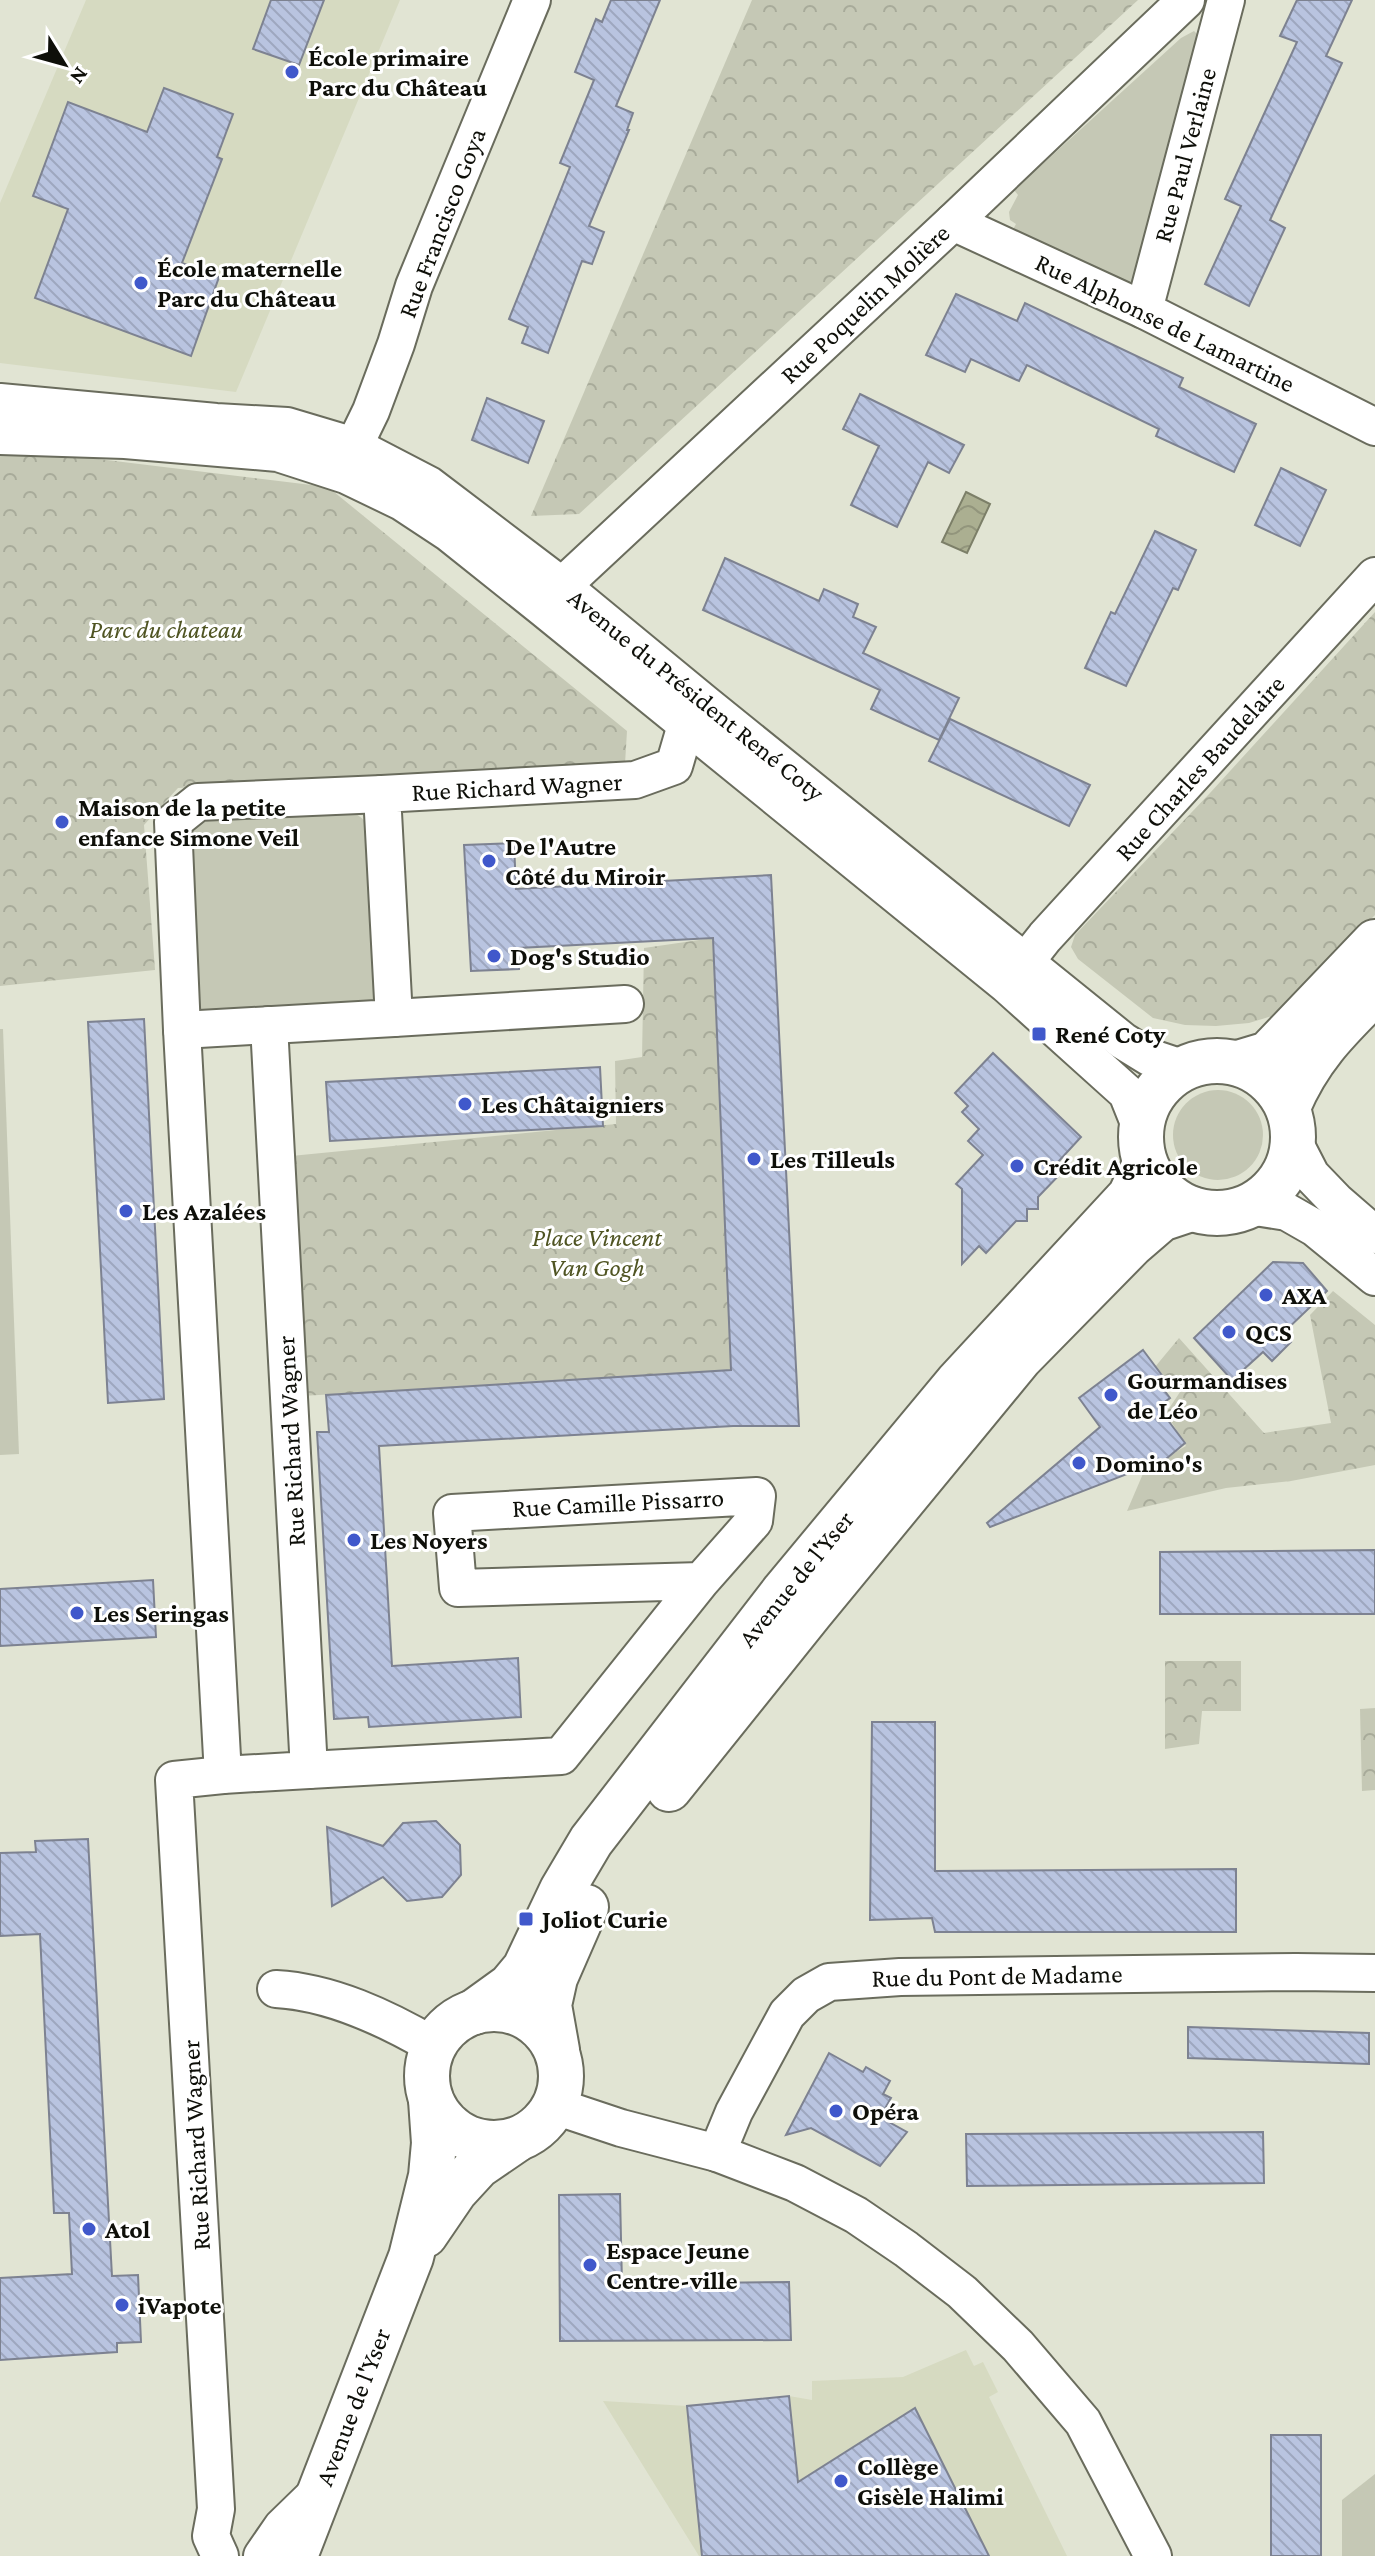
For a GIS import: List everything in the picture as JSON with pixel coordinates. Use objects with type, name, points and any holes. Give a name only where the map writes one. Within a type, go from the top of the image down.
[{"type":"main road","points":[[1238,1063],[1268,1054],[1375,942]]},
{"type":"main road","points":[[1291,1125],[1276,1088],[1259,1072],[1238,1063],[1210,1060],[1182,1068],[1162,1083],[1148,1104],[1143,1146],[1156,1183],[1172,1198],[1191,1209],[1219,1213],[1249,1206],[1272,1190],[1286,1171],[1299,1080],[1319,1050],[1375,992]]},
{"type":"main road","name":"Avenue de l'Yser","points":[[474,2012],[510,1986],[525,1968],[562,1890],[591,1841],[784,1591],[957,1383],[1117,1213],[1130,1196],[1143,1146]]},
{"type":"main road","name":"Avenue de l'Yser","points":[[557,2050],[549,2005],[555,1978],[590,1897],[615,1856],[1020,1358],[1132,1244],[1161,1219],[1191,1209]]},
{"type":"main road","points":[[493,2008],[514,2011],[532,2019],[557,2050],[562,2069],[561,2088],[555,2106],[545,2121],[516,2140],[495,2144],[465,2137],[441,2118],[431,2100],[427,2082],[428,2063],[434,2046],[444,2031],[474,2012],[493,2008]]},
{"type":"main road","name":"Avenue de l'Yser","points":[[295,2556],[411,2257],[431,2176],[434,2143],[431,2100]]},
{"type":"main road","name":"Avenue de l'Yser","points":[[411,2257],[455,2191],[478,2166],[516,2140]]},
{"type":"street","name":"Rue Francisco Goya","points":[[350,460],[396,344],[414,286],[532,0]]},
{"type":"street","name":"Rue Poquelin Molière","points":[[553,597],[1186,0]]},
{"type":"street","name":"Rue Paul Verlaine","points":[[1144,310],[1226,0]]},
{"type":"street","name":"Rue Alphonse de Lamartine","points":[[953,222],[1144,310],[1375,427]]},
{"type":"street","name":"Avenue du Président René Coty","points":[[0,402],[287,426],[350,460],[429,485],[553,597],[695,714],[961,911],[1095,1062],[1127,1093],[1143,1146]]},
{"type":"street","name":"Avenue du Président René Coty","points":[[0,436],[125,440],[350,460]]},
{"type":"street","name":"Rue Charles Baudelaire","points":[[1017,973],[1375,576]]},
{"type":"street","name":"Rue Richard Wagner","points":[[223,1775],[173,822],[198,802],[635,780],[674,766],[695,714]]},
{"type":"street","name":"Rue Richard Wagner","points":[[382,794],[394,1018]]},
{"type":"street","name":"Avenue du Président René Coty","points":[[1017,973],[1149,1057],[1182,1068]]},
{"type":"street","points":[[182,1030],[625,1004]]},
{"type":"street","name":"Rue Richard Wagner","points":[[220,2556],[211,2536],[216,2509],[174,1780],[309,1770],[269,1025]]},
{"type":"street","points":[[1291,1125],[1311,1175],[1375,1235]]},
{"type":"street","points":[[1249,1206],[1287,1212],[1315,1228],[1375,1277]]},
{"type":"street","name":"Rue Camille Pissarro","points":[[309,1770],[561,1756],[701,1581],[754,1521],[757,1496],[452,1513],[458,1588],[701,1581]]},
{"type":"street","name":"Rue du Pont de Madame","points":[[717,2153],[734,2112],[787,2014],[806,1995],[829,1982],[879,1977],[1375,1973]]},
{"type":"street","points":[[276,1989],[305,1991],[395,2023],[434,2046]]},
{"type":"street","points":[[555,2106],[621,2128],[717,2153],[795,2183],[856,2215],[962,2292],[1018,2346],[1083,2422],[1153,2556]]},
{"type":"street","points":[[262,2556],[282,2527],[322,2488]]},
{"type":"shaded area","name":"École maternelle Parc du Château","points":[[86,0],[400,0],[236,392],[0,363],[0,203]]},
{"type":"shaded area","name":"Collège Gisèle Halimi","points":[[966,2350],[974,2366],[983,2362],[998,2392],[989,2397],[1067,2556],[699,2556],[603,2401],[687,2406],[789,2396],[812,2400],[812,2381],[903,2377]]},
{"type":"green space","points":[[752,0],[1138,0],[579,514],[531,516]]},
{"type":"green space","points":[[1194,31],[1201,38],[1135,279],[1124,285],[1010,235],[1016,224],[1010,220],[1009,212],[1018,195],[1014,190],[1181,38]]},
{"type":"green space","name":"Parc du chateau","points":[[0,447],[328,487],[627,731],[625,764],[178,788],[144,825],[155,970],[0,986]]},
{"type":"green space","points":[[1375,612],[1375,915],[1279,1014],[1249,1023],[1216,1026],[1185,1025],[1153,1018],[1078,959],[1071,947],[1075,935]]},
{"type":"green space","points":[[345,809],[362,818],[371,835],[374,1000],[366,1008],[182,1030],[186,827],[197,818]]},
{"type":"green space","name":"Place Vincent Van Gogh","points":[[713,938],[731,1370],[302,1396],[291,1156],[616,1124],[615,1061],[642,1057],[644,948]]},
{"type":"green space","points":[[0,1029],[3,1029],[19,1454],[0,1455]]},
{"type":"green space","points":[[1218,1090],[1235,1093],[1250,1103],[1260,1118],[1263,1135],[1260,1152],[1250,1167],[1235,1177],[1218,1180],[1201,1177],[1186,1167],[1176,1152],[1173,1135],[1176,1118],[1186,1103],[1201,1093]]},
{"type":"green space","points":[[1333,1291],[1375,1325],[1375,1465],[1291,1481],[1226,1488],[1127,1511],[1145,1469],[1186,1446],[1166,1413],[1180,1392],[1155,1367],[1179,1338],[1264,1433],[1331,1423],[1310,1315]]},
{"type":"green space","points":[[1165,1661],[1241,1661],[1241,1711],[1202,1711],[1199,1744],[1165,1749]]},
{"type":"green space","points":[[1375,1708],[1375,1790],[1362,1791],[1360,1709]]},
{"type":"green space","points":[[1375,2474],[1375,2556],[1342,2556],[1342,2500]]},
{"type":"water","points":[[966,492],[990,504],[967,553],[942,542]]},
{"type":"building","points":[[271,0],[324,0],[299,65],[253,49]]},
{"type":"building","points":[[611,0],[660,0],[616,106],[633,113],[629,130],[589,226],[604,232],[592,264],[582,261],[548,353],[522,343],[528,327],[509,319],[570,167],[560,163],[594,80],[575,72],[596,19],[602,22]]},
{"type":"building","points":[[1297,0],[1352,0],[1326,56],[1342,63],[1270,220],[1285,228],[1249,306],[1205,284],[1241,206],[1225,199],[1297,42],[1280,36]]},
{"type":"building","points":[[164,88],[233,114],[217,157],[222,159],[182,263],[219,277],[191,356],[35,298],[68,209],[33,196],[68,102],[147,132]]},
{"type":"building","points":[[956,294],[1017,321],[1025,303],[1183,378],[1179,387],[1256,424],[1234,472],[1156,436],[1159,429],[1027,365],[1019,381],[971,359],[965,372],[926,355]]},
{"type":"building","points":[[860,394],[964,445],[949,473],[928,462],[897,527],[851,505],[879,446],[843,429]]},
{"type":"building","points":[[487,398],[544,421],[528,463],[472,440]]},
{"type":"building","points":[[1281,468],[1326,490],[1300,546],[1255,525]]},
{"type":"building","points":[[1155,531],[1196,550],[1178,590],[1173,588],[1126,686],[1085,668]]},
{"type":"building","points":[[725,558],[819,601],[824,589],[858,604],[853,617],[876,627],[863,653],[959,698],[939,740],[871,709],[880,690],[703,610]]},
{"type":"building","points":[[950,719],[1090,785],[1069,826],[929,761]]},
{"type":"building","points":[[514,843],[516,889],[771,875],[799,1426],[733,1426],[379,1446],[392,1666],[518,1658],[521,1717],[369,1727],[368,1717],[334,1719],[317,1432],[329,1432],[326,1395],[731,1370],[713,938],[518,948],[519,969],[471,971],[464,845]]},
{"type":"building","name":"Les Azalées","points":[[144,1019],[164,1399],[108,1403],[88,1022]]},
{"type":"building","name":"Crédit Agricole","points":[[993,1053],[1081,1137],[1058,1162],[1065,1169],[1038,1197],[1038,1209],[1027,1209],[1027,1221],[1016,1221],[986,1253],[979,1246],[962,1264],[962,1189],[956,1184],[983,1155],[968,1141],[979,1129],[962,1112],[968,1106],[955,1093]]},
{"type":"building","name":"Les Châtaigniers","points":[[600,1067],[603,1126],[330,1141],[326,1082]]},
{"type":"building","name":"AXA","points":[[1273,1262],[1303,1263],[1327,1291],[1283,1333],[1291,1342],[1272,1361],[1263,1352],[1232,1380],[1194,1338]]},
{"type":"building","points":[[1143,1350],[1167,1382],[1161,1386],[1170,1398],[1158,1407],[1185,1443],[1166,1459],[990,1527],[987,1523],[1100,1427],[1079,1398]]},
{"type":"building","points":[[1375,1550],[1375,1614],[1160,1614],[1160,1552]]},
{"type":"building","name":"Les Seringas","points":[[153,1580],[156,1637],[0,1646],[0,1589]]},
{"type":"building","points":[[872,1722],[935,1722],[935,1871],[1236,1869],[1236,1932],[935,1932],[932,1918],[870,1920]]},
{"type":"building","points":[[436,1821],[460,1845],[461,1875],[442,1897],[407,1901],[383,1877],[332,1906],[327,1827],[383,1846],[403,1823]]},
{"type":"building","points":[[88,1839],[112,2276],[138,2275],[141,2342],[117,2343],[117,2352],[0,2360],[0,2278],[72,2274],[69,2213],[54,2213],[40,1934],[0,1936],[0,1853],[36,1852],[35,1841]]},
{"type":"building","points":[[1188,2027],[1369,2033],[1369,2064],[1188,2058]]},
{"type":"building","name":"Opéra","points":[[829,2053],[863,2072],[866,2067],[890,2081],[883,2094],[891,2098],[880,2117],[907,2132],[880,2166],[811,2128],[786,2135]]},
{"type":"building","points":[[1263,2132],[1264,2183],[967,2186],[966,2134]]},
{"type":"building","name":"Espace Jeune Centre-ville","points":[[620,2194],[622,2284],[789,2282],[791,2340],[560,2341],[559,2195]]},
{"type":"building","points":[[789,2396],[798,2482],[915,2408],[989,2556],[702,2556],[687,2406]]},
{"type":"building","points":[[1271,2435],[1321,2435],[1321,2556],[1271,2556]]},
{"type":"place","name":"École primaire Parc du Château","points":[[292,72]]},
{"type":"place","name":"École maternelle Parc du Château","points":[[141,283]]},
{"type":"place","name":"Maison de la petite enfance Simone Veil","points":[[62,822]]},
{"type":"place","name":"De l'Autre Côté du Miroir","points":[[489,861]]},
{"type":"place","name":"Dog's Studio","points":[[494,956]]},
{"type":"place","name":"René Coty","points":[[1039,1034]]},
{"type":"place","name":"Les Châtaigniers","points":[[465,1104]]},
{"type":"place","name":"Les Tilleuls","points":[[754,1159]]},
{"type":"place","name":"Crédit Agricole","points":[[1017,1166]]},
{"type":"place","name":"Les Azalées","points":[[126,1211]]},
{"type":"place","name":"AXA","points":[[1266,1295]]},
{"type":"place","name":"QCS","points":[[1229,1332]]},
{"type":"place","name":"Gourmandises de Léo","points":[[1111,1395]]},
{"type":"place","name":"Domino's","points":[[1079,1463]]},
{"type":"place","name":"Les Noyers","points":[[354,1540]]},
{"type":"place","name":"Les Seringas","points":[[77,1613]]},
{"type":"place","name":"Joliot Curie","points":[[526,1919]]},
{"type":"place","name":"Opéra","points":[[836,2111]]},
{"type":"place","name":"Atol","points":[[89,2229]]},
{"type":"place","name":"Espace Jeune Centre-ville","points":[[590,2265]]},
{"type":"place","name":"iVapote","points":[[122,2305]]},
{"type":"place","name":"Collège Gisèle Halimi","points":[[841,2481]]}]
